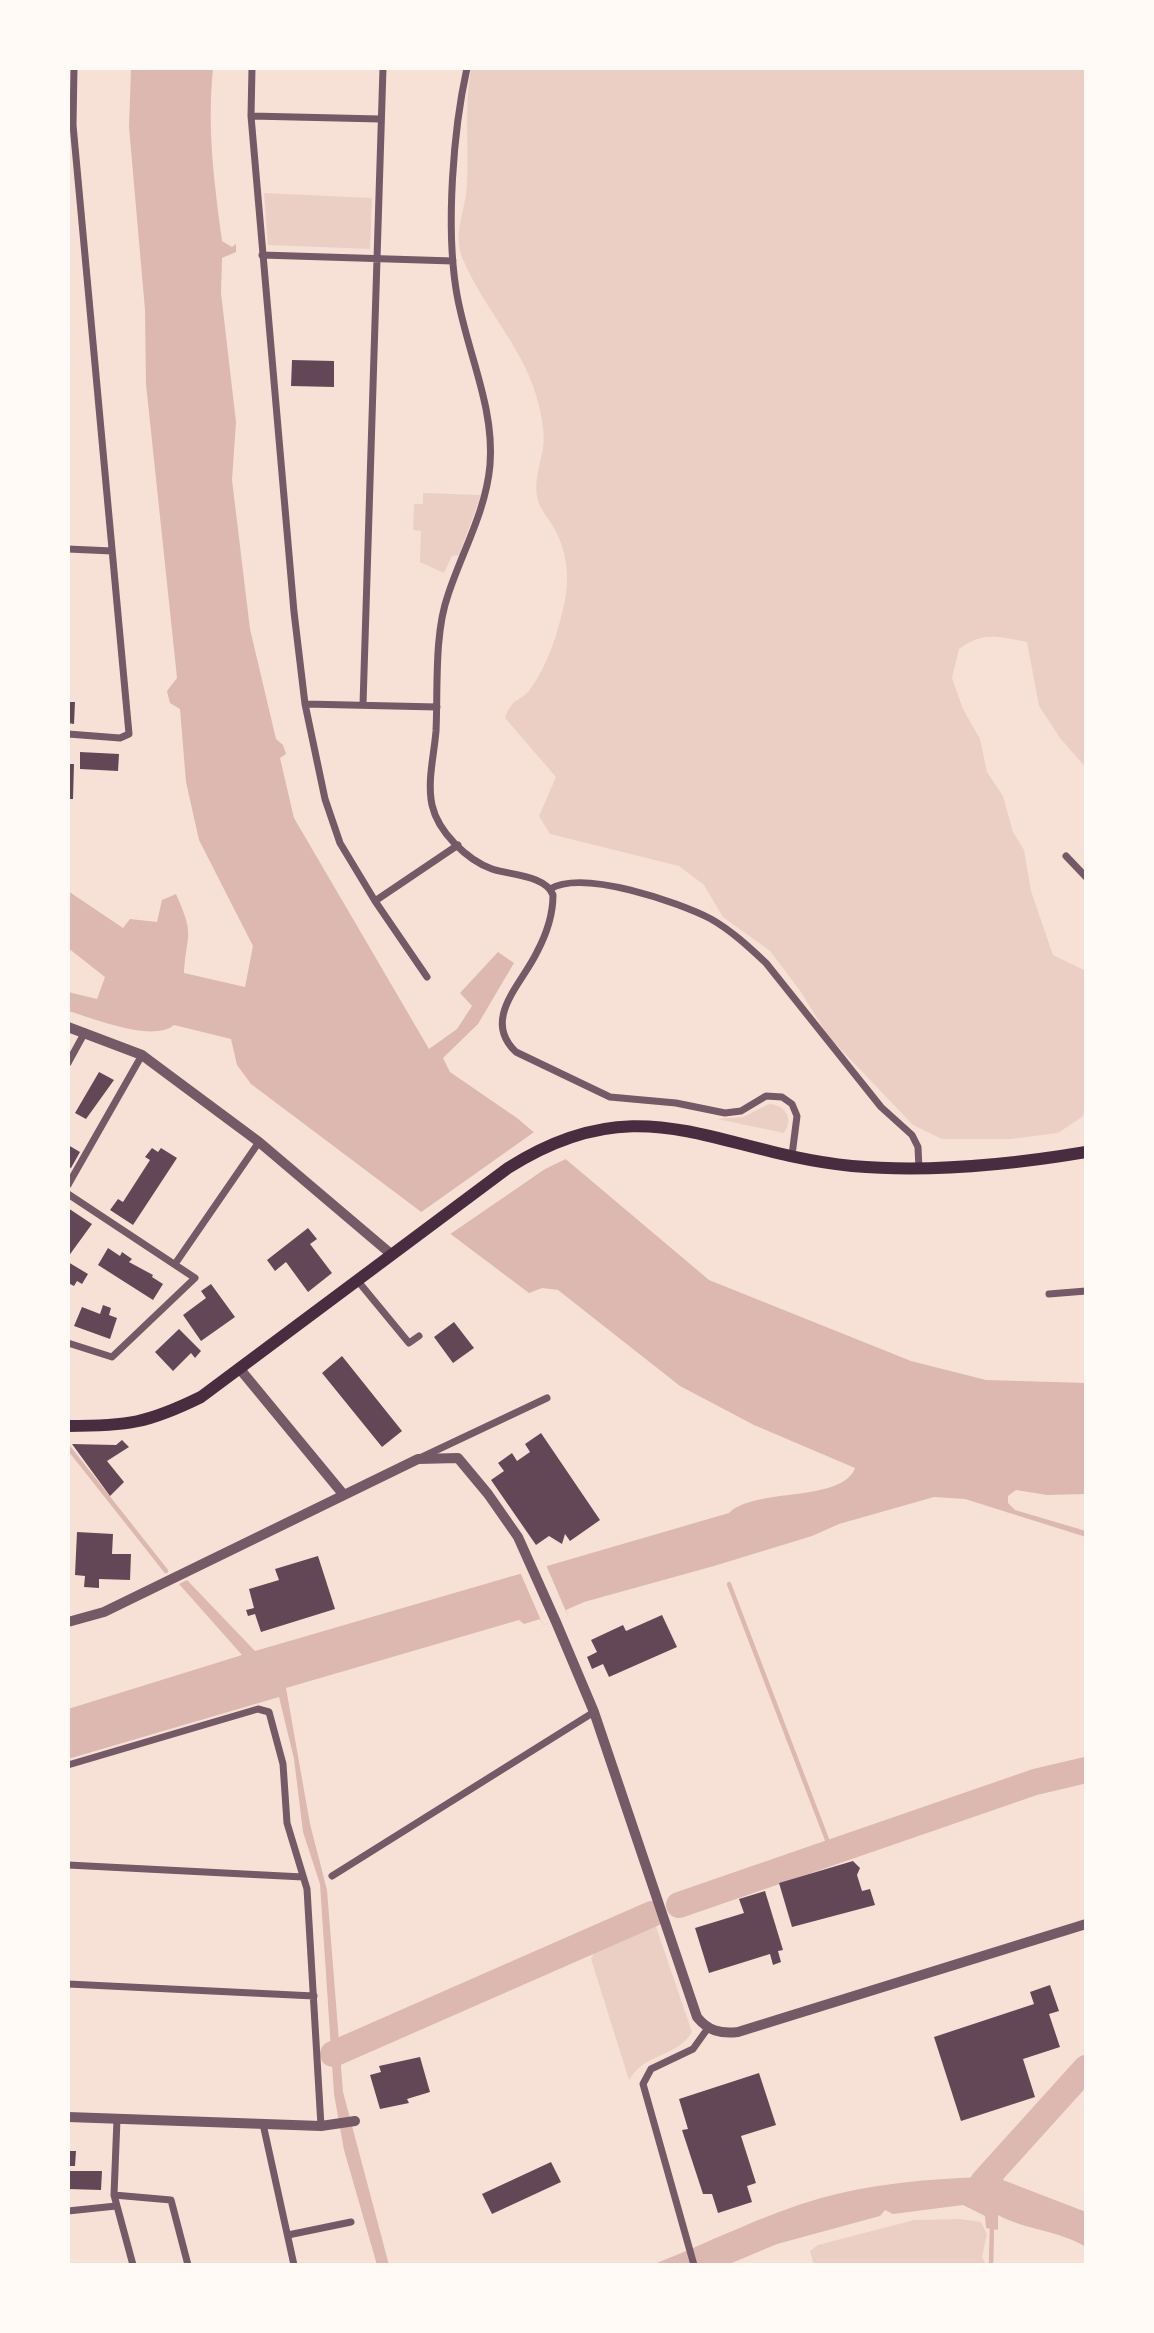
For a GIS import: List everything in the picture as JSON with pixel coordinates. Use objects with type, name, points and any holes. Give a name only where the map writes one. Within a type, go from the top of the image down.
[{"type":"main road","points":[[68,1426],[117,1426],[158,1418],[201,1397],[508,1168],[566,1137],[605,1127],[649,1125],[703,1133],[792,1155],[849,1165],[919,1169],[1000,1164],[1086,1152]]},
{"type":"street","points":[[68,734],[120,738],[129,734],[70,125],[74,68]]},
{"type":"street","points":[[252,68],[251,116],[262,254],[293,612],[305,704],[325,799],[340,843],[426,977]]},
{"type":"street","points":[[363,705],[383,68]]},
{"type":"street","points":[[467,68],[454,175],[453,261],[456,291],[489,425],[491,453],[480,510],[443,611],[431,782],[432,804],[440,823],[458,845],[483,864],[550,889],[563,882],[583,881],[666,901],[711,919],[747,944],[766,963],[881,1107],[912,1135],[917,1142],[919,1169]]},
{"type":"street","points":[[251,116],[380,119]]},
{"type":"street","points":[[262,254],[453,261]]},
{"type":"street","points":[[68,549],[112,551]]},
{"type":"street","points":[[305,704],[437,707]]},
{"type":"street","points":[[375,901],[458,845]]},
{"type":"street","points":[[1066,856],[1086,877]]},
{"type":"street","points":[[550,889],[553,905],[547,928],[537,953],[502,1014],[504,1035],[510,1046],[610,1097],[676,1103],[725,1113],[741,1111],[766,1096],[782,1097],[792,1104],[797,1116],[792,1155]]},
{"type":"street","points":[[68,1027],[142,1055],[259,1142],[391,1254]]},
{"type":"street","points":[[68,1063],[85,1032]]},
{"type":"street","points":[[68,1185],[142,1055]]},
{"type":"street","points":[[175,1264],[259,1142]]},
{"type":"street","points":[[68,1194],[195,1278],[112,1357],[68,1343]]},
{"type":"street","points":[[357,1280],[409,1343],[419,1336]]},
{"type":"street","points":[[1049,1294],[1086,1292]]},
{"type":"street","points":[[239,1368],[344,1494]]},
{"type":"street","points":[[68,1622],[104,1612],[547,1398]]},
{"type":"street","points":[[418,1459],[458,1458],[506,1519],[532,1567],[594,1712],[697,2017],[708,2028],[722,2033],[738,2032],[1086,1924]]},
{"type":"street","points":[[68,1765],[258,1709],[266,1709],[271,1715],[282,1758],[287,1823],[303,1877],[326,2125]]},
{"type":"street","points":[[332,1876],[594,1712]]},
{"type":"street","points":[[68,1865],[303,1877]]},
{"type":"street","points":[[68,1984],[314,1996]]},
{"type":"street","points":[[694,2265],[644,2097],[643,2084],[651,2069],[693,2049],[708,2028]]},
{"type":"street","points":[[68,2117],[326,2125],[355,2120]]},
{"type":"street","points":[[117,2119],[114,2195],[132,2265]]},
{"type":"street","points":[[264,2124],[294,2265]]},
{"type":"street","points":[[114,2195],[171,2200],[188,2265]]},
{"type":"street","points":[[68,2211],[116,2206]]},
{"type":"street","points":[[288,2235],[351,2222]]},
{"type":"shaded area","points":[[131,68],[213,68],[211,134],[219,219],[222,241],[232,247],[236,244],[236,252],[222,258],[221,293],[236,422],[232,480],[250,629],[276,739],[283,745],[286,754],[280,758],[294,818],[429,1049],[457,1029],[472,1006],[460,993],[498,952],[514,963],[478,1024],[443,1058],[450,1072],[517,1118],[709,1280],[911,1361],[986,1380],[1086,1383],[1086,1494],[1047,1495],[1016,1490],[1008,1496],[1008,1503],[1015,1510],[1086,1531],[1086,1537],[965,1499],[934,1497],[839,1524],[812,1536],[714,1566],[584,1602],[566,1610],[568,1616],[543,1625],[540,1619],[524,1624],[519,1620],[286,1688],[310,1824],[327,1890],[343,2092],[389,2265],[377,2265],[344,2150],[334,2094],[320,1884],[303,1832],[294,1759],[279,1697],[68,1759],[68,1709],[242,1655],[179,1584],[187,1580],[255,1651],[729,1513],[741,1505],[758,1500],[833,1486],[847,1479],[855,1468],[754,1425],[680,1386],[558,1290],[542,1288],[529,1293],[251,1084],[237,1065],[231,1039],[174,1025],[164,1030],[138,1030],[68,1011],[68,992],[97,999],[105,977],[68,948],[68,891],[123,928],[130,919],[157,922],[162,900],[176,894],[188,927],[184,973],[245,987],[253,946],[199,840],[186,782],[180,709],[170,703],[167,691],[177,678],[146,384],[145,310],[129,127]]},
{"type":"shaded area","points":[[471,68],[1083,68],[1086,75],[1086,768],[1060,738],[1039,706],[1027,642],[992,637],[968,643],[959,649],[952,678],[963,709],[980,739],[987,772],[1003,796],[1013,832],[1024,850],[1031,891],[1053,955],[1086,971],[1086,1110],[1082,1117],[1058,1133],[1011,1139],[942,1139],[913,1125],[828,1036],[801,992],[770,951],[723,917],[704,885],[679,866],[550,834],[539,816],[556,777],[505,718],[514,702],[531,688],[548,657],[563,611],[567,572],[561,545],[537,495],[544,438],[533,386],[516,350],[473,280],[460,252],[459,232],[467,184],[467,112]]},
{"type":"shaded area","points":[[264,193],[372,198],[370,249],[268,245]]},
{"type":"shaded area","points":[[423,493],[481,495],[459,555],[452,556],[444,573],[420,562],[421,531],[413,530],[414,504],[423,504]]},
{"type":"shaded area","points":[[769,1104],[780,1107],[787,1114],[788,1123],[784,1133],[717,1119],[743,1117]]},
{"type":"shaded area","points":[[654,1921],[692,2032],[678,2047],[644,2064],[629,2080],[591,1959],[600,1941]]},
{"type":"shaded area","points":[[999,2153],[1011,2159],[1003,2180],[1086,2212],[1086,2247],[998,2215],[998,2230],[986,2228],[985,2216],[963,2205],[893,2214],[885,2210],[880,2216],[777,2244],[727,2265],[652,2265],[756,2221],[821,2198],[900,2183],[979,2177]]},
{"type":"shaded area","points":[[960,2219],[981,2222],[987,2234],[982,2257],[986,2265],[814,2265],[810,2251],[818,2245],[914,2220]]},
{"type":"pier","points":[[537,1130],[570,1157],[545,1169],[446,1237],[417,1215]]},
{"type":"pier","points":[[546,1565],[568,1616],[543,1625],[520,1572]]},
{"type":"building","points":[[292,360],[334,361],[334,387],[291,386]]},
{"type":"building","points":[[68,702],[75,702],[74,724],[68,723]]},
{"type":"building","points":[[80,752],[119,754],[118,771],[80,769]]},
{"type":"building","points":[[68,764],[74,764],[73,799],[68,799]]},
{"type":"building","points":[[99,1072],[114,1080],[86,1119],[75,1113]]},
{"type":"building","points":[[68,1145],[80,1152],[71,1168],[68,1167]]},
{"type":"building","points":[[152,1148],[158,1152],[161,1148],[177,1158],[133,1225],[110,1210],[118,1199],[123,1202],[150,1160],[145,1157]]},
{"type":"building","points":[[68,1208],[92,1224],[68,1257]]},
{"type":"building","points":[[308,1228],[317,1239],[310,1244],[332,1273],[308,1292],[286,1262],[275,1271],[267,1260]]},
{"type":"building","points":[[108,1248],[120,1256],[122,1252],[132,1259],[129,1262],[153,1275],[152,1277],[163,1284],[153,1300],[98,1265]]},
{"type":"building","points":[[68,1262],[88,1274],[82,1284],[77,1281],[74,1286],[68,1283]]},
{"type":"building","points":[[211,1284],[235,1317],[201,1341],[183,1315],[206,1298],[201,1291]]},
{"type":"building","points":[[103,1305],[111,1308],[109,1315],[117,1318],[110,1339],[74,1326],[82,1307],[100,1314]]},
{"type":"building","points":[[454,1322],[474,1348],[453,1363],[434,1337]]},
{"type":"building","points":[[179,1329],[201,1351],[195,1358],[191,1353],[173,1371],[155,1352]]},
{"type":"building","points":[[342,1356],[402,1431],[382,1447],[322,1373]]},
{"type":"building","points":[[541,1433],[600,1520],[570,1541],[565,1534],[562,1544],[549,1536],[536,1545],[491,1480],[504,1471],[498,1463],[512,1453],[517,1461],[530,1452],[525,1444]]},
{"type":"building","points":[[122,1440],[129,1447],[107,1461],[124,1482],[110,1496],[72,1444],[116,1445]]},
{"type":"building","points":[[77,1532],[113,1534],[112,1554],[131,1554],[130,1580],[99,1579],[99,1588],[84,1587],[85,1576],[75,1575]]},
{"type":"building","points":[[318,1556],[335,1609],[261,1632],[255,1614],[248,1616],[246,1610],[254,1608],[249,1589],[279,1580],[275,1569]]},
{"type":"building","points":[[662,1615],[677,1647],[609,1677],[603,1664],[592,1669],[587,1657],[597,1652],[591,1640],[623,1625],[626,1631]]},
{"type":"building","points":[[853,1861],[860,1868],[857,1875],[862,1891],[870,1889],[875,1905],[792,1927],[779,1883]]},
{"type":"building","points":[[765,1891],[783,1950],[778,1951],[781,1962],[773,1965],[770,1954],[709,1973],[695,1928],[744,1913],[739,1899]]},
{"type":"building","points":[[1050,1985],[1059,2011],[1049,2014],[1060,2047],[1023,2059],[1035,2097],[961,2121],[934,2037],[1034,2004],[1030,1992]]},
{"type":"building","points":[[420,2057],[430,2092],[407,2099],[409,2103],[380,2109],[370,2075],[381,2072],[379,2066]]},
{"type":"building","points":[[759,2073],[776,2125],[741,2136],[756,2183],[747,2186],[752,2202],[718,2213],[712,2194],[703,2194],[682,2130],[688,2129],[679,2099]]},
{"type":"building","points":[[68,2151],[76,2151],[75,2166],[68,2166]]},
{"type":"building","points":[[551,2162],[561,2182],[492,2214],[482,2194]]},
{"type":"building","points":[[68,2171],[102,2171],[101,2190],[68,2189]]},
{"type":"waterway","points":[[68,1447],[166,1571]]},
{"type":"waterway","points":[[729,1584],[831,1850]]},
{"type":"waterway","points":[[679,1905],[1035,1782],[1086,1770]]},
{"type":"waterway","points":[[333,2054],[652,1914]]},
{"type":"waterway","points":[[983,2182],[1086,2068]]},
{"type":"waterway","points":[[991,2265],[992,2225]]}]
